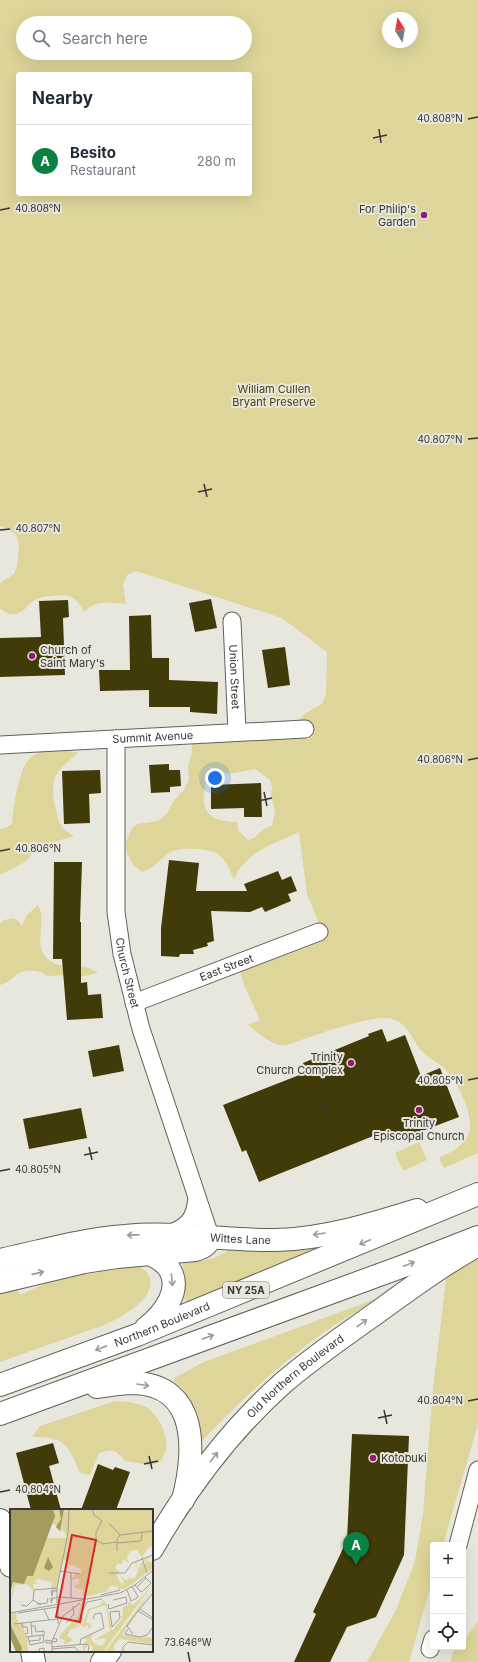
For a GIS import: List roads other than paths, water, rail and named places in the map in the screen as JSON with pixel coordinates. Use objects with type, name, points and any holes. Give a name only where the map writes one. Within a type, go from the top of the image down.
[{"type":"main road","name":"Wittes Lane","points":[[0,1260],[94,1240],[126,1236],[210,1236],[274,1240],[319,1234],[382,1221],[478,1193]]},
{"type":"main road","name":"Northern Boulevard","points":[[6,1383],[137,1335],[478,1193]]},
{"type":"main road","points":[[0,1282],[84,1262],[148,1253],[195,1250],[202,1248],[207,1244],[210,1236]]},
{"type":"main road","name":"NY 25A","points":[[0,1414],[401,1267],[478,1237]]},
{"type":"main road","name":"Old Northern Boulevard","points":[[153,1547],[183,1500],[211,1460],[243,1422],[283,1383],[421,1280],[478,1245]]},
{"type":"main road","points":[[137,1335],[154,1322],[163,1312],[169,1303],[172,1294],[172,1274],[168,1267],[148,1253]]},
{"type":"main road","points":[[22,1406],[81,1390],[122,1384],[144,1384],[169,1394],[178,1402],[184,1411],[189,1428],[189,1470],[183,1500]]},
{"type":"main road","points":[[0,1520],[10,1562]]},
{"type":"main road","points":[[32,1652],[34,1662]]},
{"type":"main road","points":[[102,1662],[109,1652]]},
{"type":"main road","points":[[108,1662],[110,1652]]},
{"type":"street","name":"Union Street","points":[[232,621],[237,732]]},
{"type":"street","name":"Summit Avenue","points":[[0,745],[305,729]]},
{"type":"street","name":"Church Street","points":[[116,738],[116,912],[122,954],[134,1003],[210,1236]]},
{"type":"street","name":"East Street","points":[[134,1003],[319,932]]},
{"type":"street","points":[[164,1235],[178,1230],[190,1222],[196,1209],[197,1198]]},
{"type":"street","points":[[459,1542],[478,1470]]},
{"type":"place","name":"For Philip's Garden","points":[[424,215]]},
{"type":"place","name":"Church of Saint Mary's","points":[[32,656]]},
{"type":"place","name":"Trinity Church Complex","points":[[351,1063]]},
{"type":"place","name":"Trinity Episcopal Church","points":[[419,1110]]},
{"type":"place","name":"Kotobuki","points":[[373,1458]]},
{"type":"place","name":"Besito","points":[[356,1565]]},
{"type":"park label","name":"William Cullen Bryant Preserve","points":[[274,395]]}]
